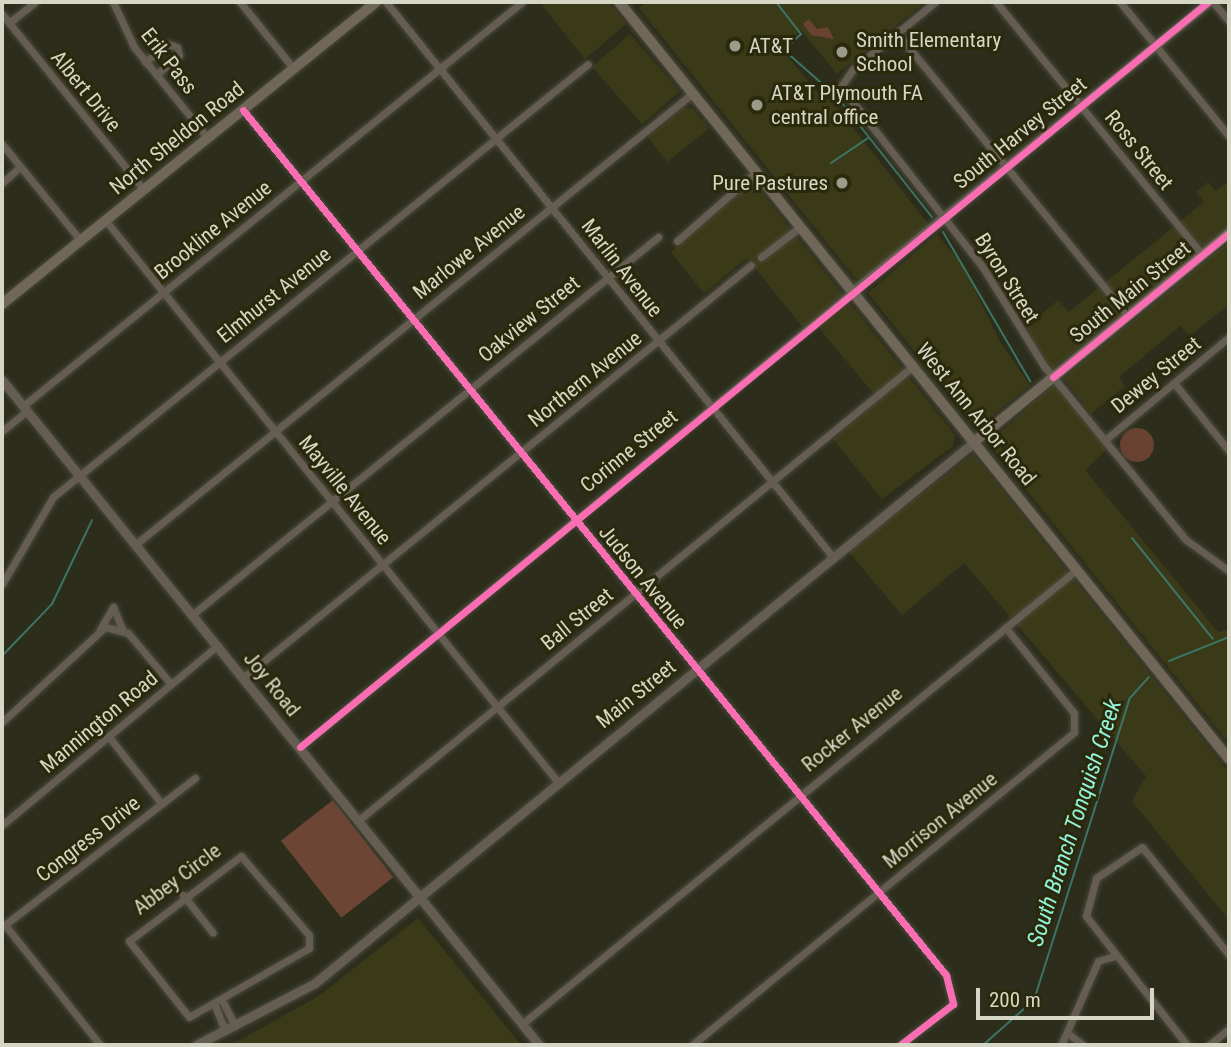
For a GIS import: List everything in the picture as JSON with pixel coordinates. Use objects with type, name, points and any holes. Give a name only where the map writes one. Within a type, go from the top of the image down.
[{"type":"main road","name":"North Sheldon Road","points":[[2,304],[376,2]]},
{"type":"main road","name":"West Ann Arbor Road","points":[[620,2],[1229,759]]},
{"type":"main road","name":"South Main Street","points":[[974,442],[1229,233]]},
{"type":"street","points":[[9,23],[35,2]]},
{"type":"street","name":"Erik Pass","points":[[113,2],[145,62],[207,137]]},
{"type":"street","points":[[240,2],[293,68]]},
{"type":"street","name":"Marlin Avenue","points":[[386,2],[832,556]]},
{"type":"street","name":"Brookline Avenue","points":[[2,431],[25,408],[164,292],[522,2]]},
{"type":"street","points":[[935,2],[897,33],[1128,316]]},
{"type":"street","name":"Ross Street","points":[[996,2],[1202,255]]},
{"type":"street","points":[[1120,2],[1229,135]]},
{"type":"street","points":[[1211,2],[1229,21]]},
{"type":"street","name":"South Harvey Street","points":[[853,291],[1211,2]]},
{"type":"street","name":"Albert Drive","points":[[2,13],[144,190]]},
{"type":"street","name":"Byron Street","points":[[897,33],[848,74],[843,90],[945,217],[1054,377],[1190,545],[1229,571]]},
{"type":"street","points":[[145,62],[168,44],[177,47],[179,55],[156,75]]},
{"type":"street","name":"Elmhurst Avenue","points":[[2,584],[37,515],[81,474],[588,64]]},
{"type":"street","name":"Marlowe Avenue","points":[[136,544],[693,93]]},
{"type":"street","name":"Judson Avenue","points":[[243,110],[951,983],[953,1004],[900,1045]]},
{"type":"street","points":[[2,144],[81,241]]},
{"type":"street","points":[[2,183],[20,167]]},
{"type":"street","points":[[677,241],[756,172]]},
{"type":"street","name":"Mayville Avenue","points":[[106,221],[556,781]]},
{"type":"street","points":[[761,257],[800,227]]},
{"type":"street","name":"Oakview Street","points":[[193,614],[658,237]]},
{"type":"street","name":"Northern Avenue","points":[[244,677],[751,265]]},
{"type":"street","name":"Corinne Street","points":[[300,747],[436,632],[853,291]]},
{"type":"street","name":"Dewey Street","points":[[1104,439],[1229,337]]},
{"type":"street","name":"Ball Street","points":[[360,819],[913,366]]},
{"type":"street","name":"Joy Road","points":[[2,380],[360,819],[539,1045]]},
{"type":"street","points":[[1174,383],[1229,452]]},
{"type":"street","name":"Main Street","points":[[196,1045],[310,986],[422,897],[556,781],[974,442]]},
{"type":"street","name":"Rocker Avenue","points":[[522,1024],[1076,570]]},
{"type":"street","points":[[2,722],[100,629],[113,607],[123,630],[171,684]]},
{"type":"street","name":"Morrison Avenue","points":[[692,1045],[1077,725],[1005,627]]},
{"type":"street","points":[[100,629],[123,630]]},
{"type":"street","name":"Mannington Road","points":[[2,824],[218,645]]},
{"type":"street","points":[[109,737],[162,804]]},
{"type":"street","name":"Congress Drive","points":[[3,926],[195,778]]},
{"type":"street","points":[[1187,1045],[1114,956],[1084,910],[1098,874],[1139,845],[1229,955]]},
{"type":"street","name":"Abbey Circle","points":[[241,856],[309,935],[303,957],[223,1002],[189,1017],[183,1013],[128,941],[183,895],[241,856]]},
{"type":"street","points":[[183,895],[213,933]]},
{"type":"street","points":[[3,926],[100,1045]]},
{"type":"street","points":[[1061,1045],[1070,1035],[1098,961],[1114,956]]},
{"type":"street","points":[[223,1002],[235,1026]]},
{"type":"street","points":[[215,1006],[225,1031]]},
{"type":"street","points":[[1209,1045],[1229,1029]]},
{"type":"street","points":[[1070,1035],[1083,1045]]},
{"type":"shaded area","points":[[540,2],[608,2],[626,24],[585,59]]},
{"type":"shaded area","points":[[646,2],[924,2],[837,74],[801,30],[781,48],[825,102],[830,98],[929,225],[865,278],[855,278],[639,8]]},
{"type":"shaded area","points":[[809,19],[817,29],[828,27],[834,39],[811,35],[803,24]]},
{"type":"shaded area","points":[[630,34],[680,91],[642,124],[592,67]]},
{"type":"shaded area","points":[[683,108],[692,108],[709,128],[667,162],[648,137]]},
{"type":"shaded area","points":[[752,181],[955,435],[953,446],[882,499],[833,439],[869,409],[864,402],[874,394],[819,328],[809,335],[747,258],[704,293],[671,252]]},
{"type":"shaded area","points":[[1229,181],[1229,226],[1053,369],[1024,330],[1058,300],[1069,312],[1204,202],[1196,192],[1208,182],[1216,191]]},
{"type":"shaded area","points":[[937,234],[964,267],[1000,342],[1030,385],[983,423],[973,424],[868,293]]},
{"type":"shaded area","points":[[1229,242],[1229,304],[1190,336],[1180,326],[1119,377],[1125,386],[1091,414],[1064,378]]},
{"type":"shaded area","points":[[1054,384],[1107,449],[1085,470],[1218,632],[1229,630],[1229,743],[989,443]]},
{"type":"shaded area","points":[[1137,428],[1149,433],[1154,445],[1149,457],[1137,462],[1125,457],[1120,445],[1125,433]]},
{"type":"shaded area","points":[[973,454],[1229,773],[1229,920],[1132,801],[1146,776],[964,563],[902,615],[848,551]]},
{"type":"shaded area","points":[[333,800],[393,877],[341,918],[281,841]]},
{"type":"shaded area","points":[[418,918],[521,1045],[231,1045],[317,997]]},
{"type":"waterway","name":"South Branch Tonquish Creek","points":[[776,2],[801,34],[784,50],[838,98],[932,217]]},
{"type":"waterway","points":[[831,163],[868,138]]},
{"type":"waterway","name":"South Branch Tonquish Creek","points":[[943,232],[1030,381]]},
{"type":"waterway","points":[[2,656],[52,604],[92,520]]},
{"type":"waterway","name":"South Branch Tonquish Creek","points":[[1132,538],[1213,639]]},
{"type":"waterway","name":"South Branch Tonquish Creek","points":[[1169,661],[1229,637]]},
{"type":"waterway","name":"South Branch Tonquish Creek","points":[[983,1045],[1034,1000],[1130,698],[1149,677]]},
{"type":"cycle path","points":[[300,747],[1208,2]]},
{"type":"cycle path","points":[[243,110],[946,975],[953,1004],[900,1045]]},
{"type":"cycle path","points":[[1053,377],[1229,233]]},
{"type":"place","name":"AT&T","points":[[735,46]]},
{"type":"place","name":"Smith Elementary School","points":[[842,52]]},
{"type":"place","name":"AT&T Plymouth FA central office","points":[[757,105]]},
{"type":"place","name":"Pure Pastures","points":[[842,183]]}]
